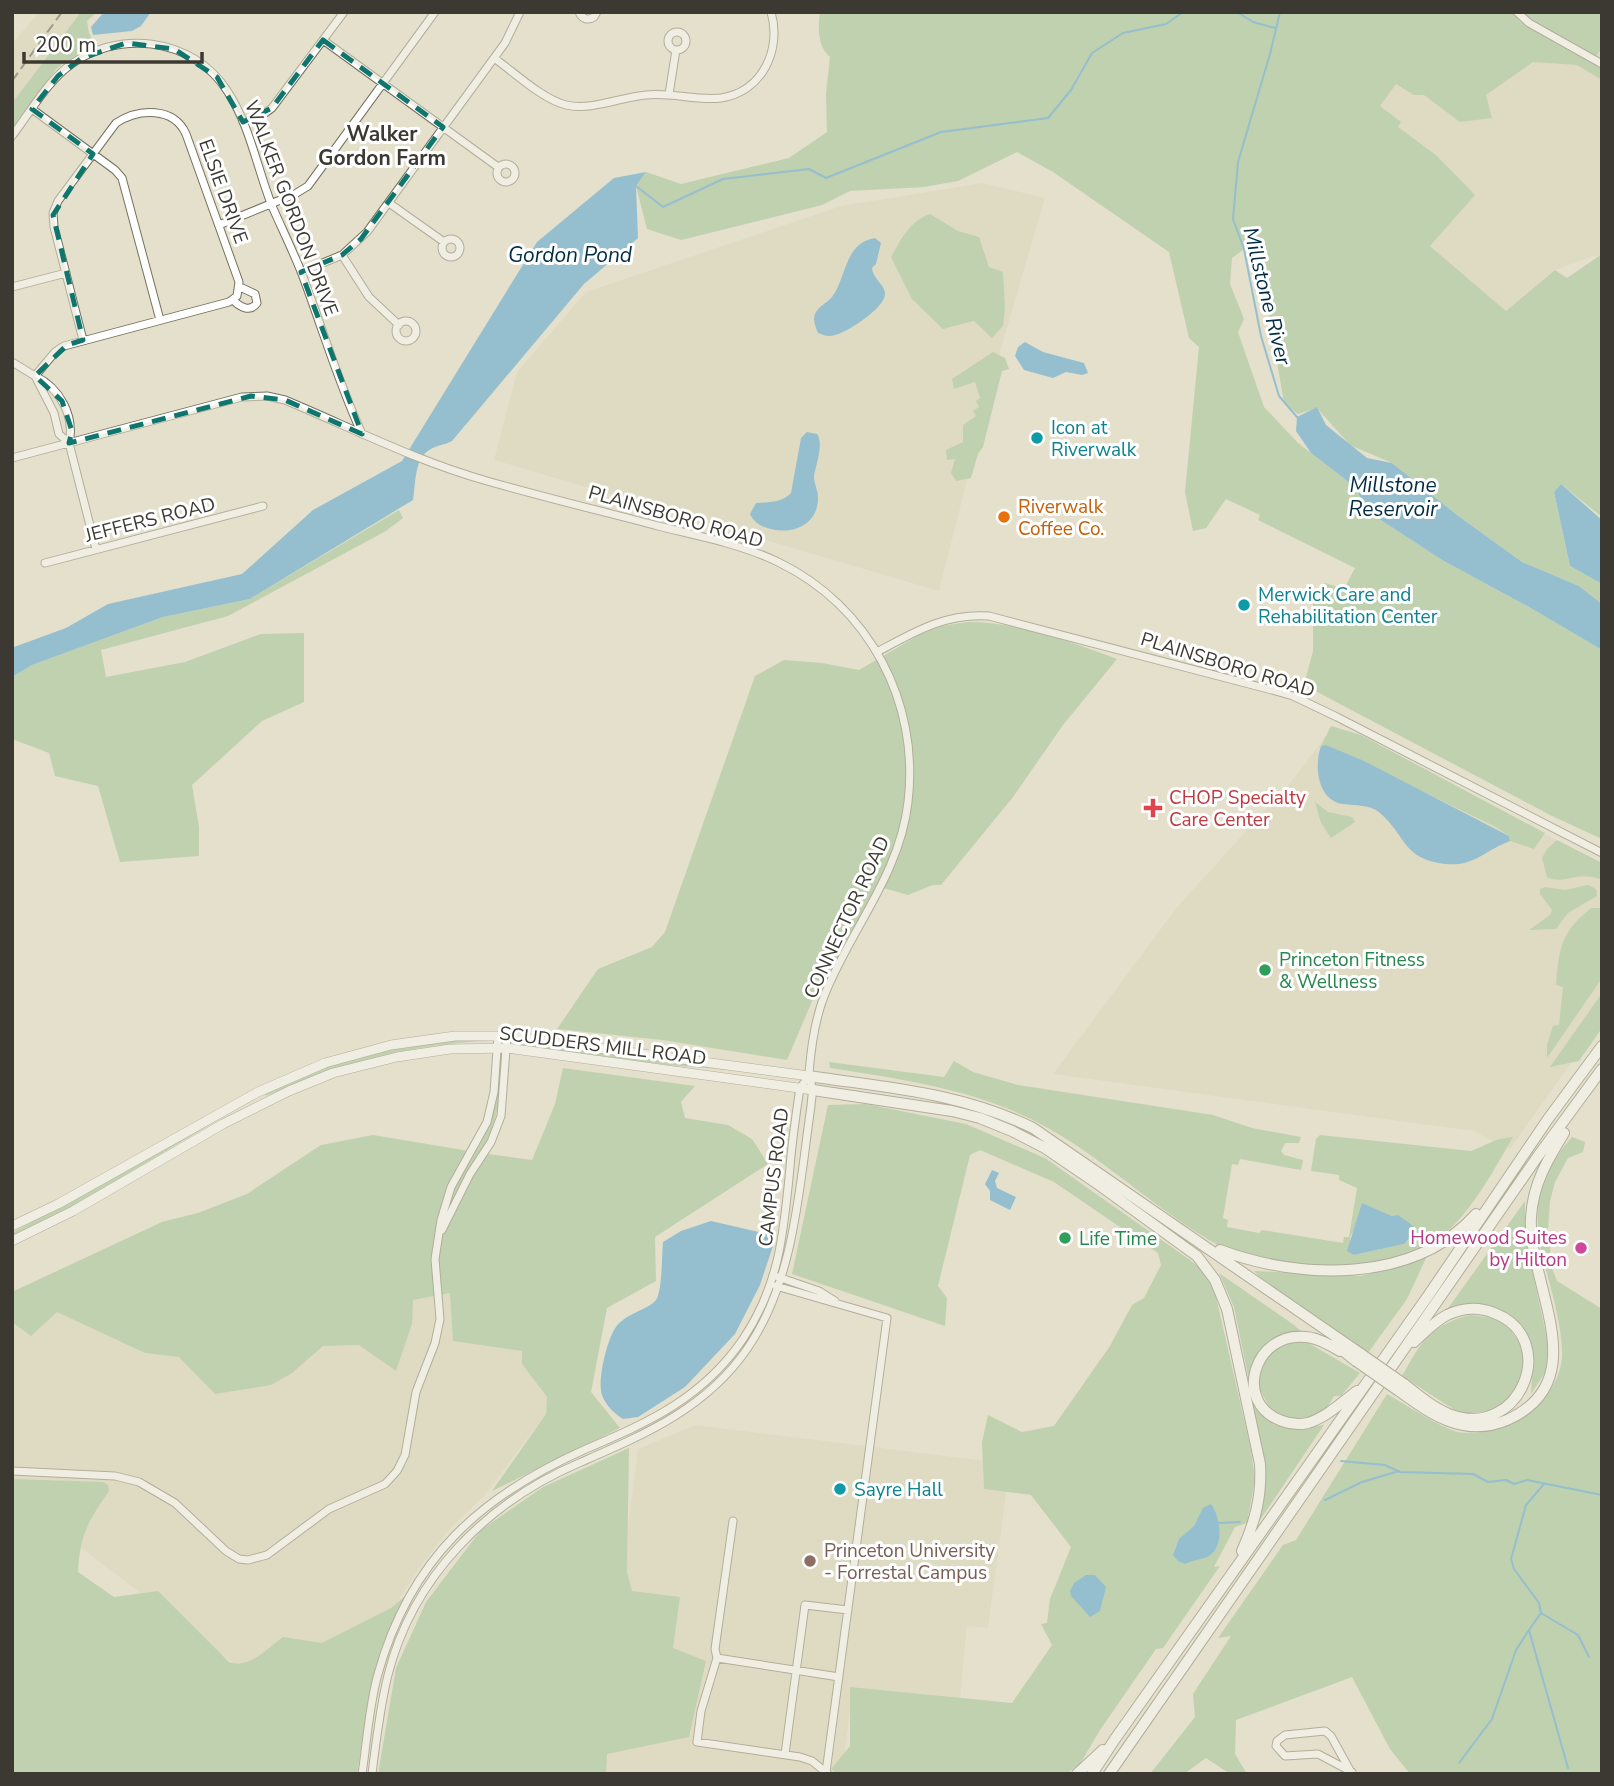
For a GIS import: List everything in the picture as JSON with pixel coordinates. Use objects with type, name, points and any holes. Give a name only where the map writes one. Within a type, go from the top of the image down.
[{"type":"highway","points":[[1092,1774],[1602,1046]]},
{"type":"highway","points":[[1109,1774],[1538,1156],[1602,1069]]},
{"type":"highway","points":[[809,1076],[954,1098],[994,1110],[1049,1136],[1447,1422],[1474,1427],[1493,1425],[1516,1416],[1536,1398],[1546,1383],[1552,1365],[1555,1346],[1532,1248],[1531,1219],[1532,1204],[1542,1168],[1564,1133],[1564,1123]]},
{"type":"highway","points":[[813,1090],[952,1111],[980,1118],[1036,1143],[1095,1182],[1196,1256],[1215,1280],[1225,1303],[1260,1474],[1259,1501],[1255,1517],[1232,1573]]},
{"type":"highway","points":[[1095,1182],[1113,1190],[1346,1353]]},
{"type":"highway","points":[[1204,1245],[1248,1260],[1284,1268],[1338,1271],[1377,1266],[1431,1249],[1461,1229],[1493,1198]]},
{"type":"highway","points":[[1402,1388],[1449,1414],[1464,1418],[1490,1416],[1501,1411],[1518,1396],[1527,1377],[1528,1363],[1525,1343],[1514,1325],[1500,1315],[1483,1310],[1466,1310],[1447,1315],[1404,1351]]},
{"type":"highway","points":[[1359,1358],[1320,1340],[1304,1336],[1290,1337],[1276,1342],[1264,1353],[1255,1369],[1254,1388],[1264,1409],[1278,1420],[1306,1424],[1327,1414],[1365,1385]]},
{"type":"highway","points":[[1077,1774],[1115,1739]]},
{"type":"main road","name":"SCUDDERS MILL ROAD","points":[[12,1226],[58,1204],[247,1098],[307,1070],[346,1056],[391,1045],[455,1036],[503,1036],[809,1076]]},
{"type":"main road","name":"SCUDDERS MILL ROAD","points":[[12,1241],[73,1211],[223,1124],[289,1091],[333,1073],[423,1052],[502,1048],[813,1090]]},
{"type":"street","points":[[243,122],[261,116],[272,108],[344,12]]},
{"type":"street","points":[[219,225],[299,193],[310,183],[435,12]]},
{"type":"street","points":[[301,272],[342,255],[361,239],[510,36],[520,12]]},
{"type":"street","points":[[579,12],[587,19],[593,18],[597,12]]},
{"type":"street","points":[[494,58],[550,98],[567,105],[586,106],[634,96],[669,94],[721,98],[735,94],[752,84],[765,69],[773,51],[775,32],[771,12]]},
{"type":"street","points":[[1517,12],[1529,23],[1602,64]]},
{"type":"street","points":[[323,40],[498,167]]},
{"type":"street","name":"WALKER GORDON DRIVE","points":[[12,136],[58,76],[82,58],[106,47],[137,42],[165,46],[198,60],[225,87],[243,122],[271,204],[301,272],[362,434]]},
{"type":"street","points":[[669,94],[676,50]]},
{"type":"street","points":[[32,109],[117,172],[123,180],[160,320]]},
{"type":"street","name":"ELSIE DRIVE","points":[[35,376],[59,348],[83,340],[233,300],[247,309],[257,303],[255,293],[240,286],[186,134],[180,123],[172,117],[156,112],[121,120],[113,126],[54,210],[53,225],[83,340]]},
{"type":"street","points":[[389,203],[444,242]]},
{"type":"street","points":[[342,255],[369,297],[399,325]]},
{"type":"street","points":[[12,287],[66,273]]},
{"type":"street","points":[[233,300],[240,286]]},
{"type":"street","points":[[12,362],[52,386],[62,401],[72,430],[69,443],[96,549]]},
{"type":"street","points":[[35,376],[51,407],[59,434],[69,443]]},
{"type":"street","name":"PLAINSBORO ROAD","points":[[12,458],[232,399],[251,396],[285,400],[424,461],[480,479],[723,542],[766,557],[798,573],[830,596],[854,620],[877,652],[939,621],[989,616],[1293,696],[1602,853]]},
{"type":"street","name":"JEFFERS ROAD","points":[[45,563],[263,506]]},
{"type":"street","name":"CONNECTOR ROAD","points":[[809,1076],[824,996],[845,949],[884,882],[905,825],[910,774],[908,734],[898,694],[877,652]]},
{"type":"street","points":[[438,1240],[464,1185],[491,1142],[501,1116],[503,1036]]},
{"type":"street","points":[[15,1472],[115,1476],[139,1482],[175,1503],[232,1555],[248,1560],[267,1555],[320,1514],[385,1484],[401,1464],[416,1392],[439,1328],[440,1303],[435,1259],[448,1194],[487,1122],[492,1108],[494,1076],[502,1048]]},
{"type":"street","name":"CAMPUS ROAD","points":[[362,1774],[374,1691],[386,1648],[411,1595],[442,1549],[491,1502],[524,1480],[549,1465],[660,1415],[693,1394],[724,1364],[744,1338],[777,1282],[800,1088],[809,1076]]},
{"type":"street","name":"CAMPUS ROAD","points":[[372,1774],[388,1673],[400,1640],[424,1592],[450,1555],[494,1512],[536,1483],[676,1417],[729,1372],[761,1327],[777,1282],[794,1218],[813,1090],[809,1076]]},
{"type":"street","points":[[454,1180],[464,1185]]},
{"type":"street","points":[[777,1282],[823,1301],[887,1318],[827,1773]]},
{"type":"street","points":[[733,1521],[715,1649],[717,1658],[701,1712],[697,1742],[785,1754],[812,1761],[827,1773]]},
{"type":"street","points":[[785,1754],[805,1605],[848,1610]]},
{"type":"street","points":[[717,1658],[839,1676]]},
{"type":"street","points":[[1325,1731],[1331,1736],[1352,1773],[1318,1754],[1284,1756],[1276,1746],[1277,1741],[1285,1735],[1325,1731]]},
{"type":"highlighted area","points":[[323,40],[443,127],[361,239],[342,255],[301,272],[362,434],[285,400],[251,396],[69,443],[72,431],[62,401],[35,376],[67,345],[83,340],[53,215],[93,154],[32,109],[58,76],[82,58],[126,43],[174,49],[217,77],[243,122],[272,108]]},
{"type":"shaded area","points":[[39,12],[81,12],[12,103],[12,44]]},
{"type":"shaded area","points":[[1602,12],[1602,257],[1593,256],[1555,270],[1506,311],[1388,210],[1328,54]]},
{"type":"shaded area","points":[[982,183],[1045,198],[999,355],[939,591],[494,460],[517,372],[586,292],[841,206]]},
{"type":"shaded area","points":[[1333,727],[1602,863],[1602,1020],[1510,1149],[1473,1131],[1053,1074],[1177,907],[1291,782]]},
{"type":"shaded area","points":[[321,1145],[523,1253],[522,1364],[547,1397],[546,1414],[485,1495],[450,1529],[418,1569],[380,1631],[248,1674],[12,1496],[12,1293],[162,1222],[198,1213],[247,1194]]},
{"type":"shaded area","name":"Princeton University - Forrestal Campus","points":[[695,1425],[1010,1464],[988,1628],[967,1626],[959,1710],[852,1697],[842,1774],[595,1774],[638,1449]]},
{"type":"green space","points":[[81,12],[97,12],[87,21],[94,43],[57,68],[12,129],[12,103]]},
{"type":"green space","points":[[820,12],[1602,12],[1602,48],[1592,62],[1602,68],[1602,80],[1577,65],[1533,62],[1486,95],[1492,118],[1460,122],[1424,95],[1414,95],[1396,84],[1380,106],[1401,122],[1398,127],[1437,156],[1475,195],[1430,246],[1506,311],[1555,270],[1567,278],[1602,254],[1602,517],[1561,484],[1554,492],[1570,566],[1602,584],[1602,604],[1579,586],[1522,562],[1392,463],[1350,445],[1317,408],[1298,414],[1284,403],[1256,240],[1232,258],[1230,284],[1244,319],[1238,332],[1264,407],[1298,443],[1355,487],[1367,511],[1442,560],[1602,650],[1602,839],[1552,816],[1304,685],[1313,651],[1313,604],[1325,583],[1344,589],[1355,568],[1258,520],[1260,515],[1226,499],[1206,528],[1193,531],[1185,492],[1199,347],[1189,338],[1169,252],[1053,172],[1017,152],[958,181],[924,187],[850,191],[822,205],[681,240],[647,229],[636,186],[646,172],[681,184],[789,158],[827,132],[826,94],[830,57],[821,42]]},
{"type":"green space","points":[[930,214],[958,231],[979,237],[989,267],[1003,272],[1003,326],[992,338],[974,321],[943,329],[912,299],[891,257],[911,226]]},
{"type":"green space","points":[[993,352],[1005,358],[1009,369],[1002,371],[983,447],[978,454],[971,478],[956,481],[951,473],[955,459],[947,460],[946,450],[963,442],[963,425],[976,416],[973,411],[979,407],[976,401],[980,398],[975,382],[954,389],[952,379]]},
{"type":"green space","points":[[399,510],[403,518],[386,531],[228,616],[101,650],[106,677],[185,662],[261,634],[304,633],[304,702],[262,721],[192,785],[199,827],[199,856],[120,862],[98,786],[55,776],[49,753],[12,739],[12,677],[32,665],[163,617],[250,599]]},
{"type":"green space","points":[[968,622],[1025,629],[1117,659],[1063,725],[1013,797],[941,885],[933,885],[908,895],[880,887],[813,999],[787,1060],[662,1040],[557,1029],[598,969],[652,947],[665,932],[755,676],[784,660],[859,670],[919,635],[942,626]]},
{"type":"green space","points":[[1331,726],[1361,735],[1545,833],[1534,849],[1510,841],[1509,836],[1496,827],[1339,751],[1326,745],[1321,746]]},
{"type":"green space","points":[[1315,802],[1328,812],[1352,817],[1355,822],[1331,838],[1321,823]]},
{"type":"green space","points":[[1557,840],[1602,863],[1602,880],[1585,876],[1559,880],[1547,877],[1542,858]]},
{"type":"green space","points":[[1588,885],[1596,889],[1597,896],[1568,913],[1556,929],[1529,930],[1550,915],[1552,910],[1540,894],[1540,889],[1545,887],[1565,890]]},
{"type":"green space","points":[[1591,908],[1602,908],[1602,978],[1547,1058],[1547,1045],[1553,1026],[1559,1025],[1563,987],[1556,985],[1560,951],[1573,925]]},
{"type":"green space","points":[[1602,993],[1602,1028],[1579,1061],[1550,1067]]},
{"type":"green space","points":[[463,1039],[491,1041],[404,1051],[348,1066],[266,1096],[265,1094],[331,1064],[411,1045]]},
{"type":"green space","points":[[516,1043],[539,1045],[729,1070],[668,1065]]},
{"type":"green space","points":[[954,1061],[973,1072],[1018,1085],[1213,1115],[1252,1128],[1301,1137],[1299,1143],[1285,1143],[1281,1151],[1284,1155],[1303,1160],[1301,1170],[1240,1159],[1238,1165],[1232,1164],[1223,1218],[1228,1220],[1227,1227],[1343,1243],[1344,1237],[1349,1237],[1357,1188],[1339,1180],[1339,1175],[1311,1171],[1316,1139],[1320,1135],[1471,1151],[1495,1140],[1513,1137],[1468,1208],[1446,1233],[1434,1242],[1411,1253],[1384,1261],[1322,1266],[1290,1264],[1232,1251],[1209,1240],[1070,1141],[1020,1114],[950,1090],[830,1068],[829,1062],[944,1077]],"holes":[[[1363,1204],[1392,1216],[1404,1244],[1354,1255],[1350,1237],[1356,1228]]]},
{"type":"green space","points":[[563,1068],[695,1086],[681,1102],[685,1118],[728,1125],[752,1139],[768,1164],[655,1237],[656,1281],[607,1308],[591,1392],[620,1428],[492,1491],[546,1414],[547,1397],[522,1364],[522,1351],[453,1341],[450,1293],[413,1300],[412,1324],[396,1371],[359,1345],[323,1346],[292,1373],[271,1385],[215,1394],[179,1357],[145,1353],[57,1312],[31,1336],[12,1322],[14,1291],[162,1222],[198,1213],[247,1194],[321,1145],[373,1135],[475,1152],[492,1117],[498,1078],[502,1078],[496,1117],[480,1153],[532,1160],[555,1104]]},
{"type":"green space","points":[[866,1104],[966,1124],[1045,1158],[1190,1260],[1200,1268],[1214,1288],[1251,1450],[1255,1480],[1247,1523],[1235,1527],[1214,1567],[1220,1566],[1163,1648],[1156,1649],[1080,1764],[1066,1774],[837,1774],[831,1769],[850,1746],[850,1687],[1012,1703],[1052,1645],[1041,1624],[1047,1623],[1050,1599],[1071,1547],[1031,1495],[984,1489],[982,1442],[988,1415],[1022,1432],[1054,1426],[1110,1346],[1132,1305],[1144,1298],[1161,1265],[1158,1253],[1054,1182],[980,1150],[970,1155],[938,1286],[947,1298],[945,1326],[792,1274],[828,1105]]},
{"type":"green space","points":[[243,1105],[70,1208],[12,1236],[12,1233]]},
{"type":"green space","points":[[1572,1137],[1585,1142],[1583,1152],[1568,1158],[1555,1182],[1550,1201],[1548,1229],[1552,1268],[1557,1281],[1602,1309],[1602,1774],[1410,1774],[1390,1749],[1352,1677],[1236,1720],[1235,1754],[1247,1774],[1230,1774],[1206,1758],[1184,1774],[1150,1774],[1195,1717],[1193,1694],[1231,1636],[1218,1638],[1283,1545],[1296,1540],[1387,1394],[1452,1430],[1476,1433],[1512,1422],[1543,1400],[1553,1385],[1560,1368],[1562,1350],[1537,1217],[1541,1191],[1552,1165]]},
{"type":"green space","points":[[1525,1201],[1525,1238],[1548,1343],[1546,1371],[1531,1394],[1533,1351],[1522,1326],[1498,1309],[1475,1304],[1444,1314]]},
{"type":"green space","points":[[1427,1256],[1407,1299],[1368,1353],[1271,1289],[1254,1271],[1361,1276]]},
{"type":"green space","points":[[1219,1273],[1302,1332],[1280,1337],[1265,1345],[1255,1359],[1249,1381],[1234,1307]]},
{"type":"green space","points":[[1470,1315],[1503,1319],[1523,1348],[1525,1373],[1512,1397],[1491,1411],[1461,1414],[1402,1376],[1428,1336],[1445,1324]]},
{"type":"green space","points":[[1305,1341],[1360,1373],[1341,1396],[1334,1396],[1325,1411],[1309,1419],[1286,1419],[1270,1408],[1258,1387],[1260,1376],[1266,1359],[1276,1348]]},
{"type":"green space","points":[[1250,1395],[1274,1425],[1298,1429],[1324,1425],[1258,1523],[1266,1474]]},
{"type":"green space","points":[[629,1448],[627,1572],[632,1591],[680,1597],[673,1648],[706,1661],[689,1737],[607,1754],[606,1774],[378,1774],[396,1668],[426,1602],[481,1530],[543,1487]]},
{"type":"green space","points":[[12,1479],[103,1482],[108,1485],[109,1491],[90,1520],[83,1538],[78,1572],[114,1597],[158,1591],[229,1662],[244,1663],[251,1660],[283,1637],[322,1643],[391,1608],[410,1592],[382,1646],[370,1692],[357,1774],[12,1774]]},
{"type":"water","points":[[104,12],[151,12],[141,26],[132,31],[93,35],[91,27]]},
{"type":"water","name":"Gordon Pond","points":[[646,172],[636,186],[638,238],[584,284],[452,441],[425,453],[417,471],[413,500],[250,599],[163,617],[32,665],[12,677],[12,648],[66,628],[108,604],[242,574],[313,510],[402,461],[537,242],[614,178]]},
{"type":"water","points":[[875,238],[881,243],[876,264],[872,268],[884,290],[884,299],[872,313],[844,332],[829,336],[818,333],[814,320],[816,312],[832,297],[857,247]]},
{"type":"water","points":[[1025,342],[1043,352],[1084,363],[1088,373],[1082,375],[1066,372],[1053,378],[1024,370],[1015,356],[1018,347]]},
{"type":"water","name":"Millstone Reservoir","points":[[1317,407],[1326,425],[1367,458],[1392,463],[1522,562],[1579,586],[1602,604],[1602,650],[1442,560],[1367,511],[1355,487],[1311,453],[1296,431],[1297,417]]},
{"type":"water","points":[[807,432],[817,434],[820,443],[814,476],[818,498],[814,515],[796,529],[780,530],[761,526],[750,514],[756,503],[779,500],[791,493],[801,438]]},
{"type":"water","points":[[1561,484],[1602,520],[1602,584],[1570,566],[1554,492]]},
{"type":"water","points":[[1326,745],[1364,761],[1509,836],[1510,841],[1464,863],[1445,864],[1420,857],[1376,810],[1343,804],[1328,796],[1318,772],[1321,746]]},
{"type":"water","points":[[992,1170],[999,1173],[995,1181],[997,1188],[1016,1197],[1010,1210],[990,1200],[990,1191],[985,1184]]},
{"type":"water","points":[[1362,1203],[1392,1216],[1398,1215],[1412,1225],[1414,1232],[1404,1244],[1354,1255],[1347,1251]]},
{"type":"water","points":[[711,1221],[772,1235],[773,1246],[760,1285],[735,1334],[685,1387],[638,1417],[623,1419],[613,1412],[602,1395],[601,1380],[609,1341],[620,1322],[656,1300],[661,1282],[663,1242],[681,1231]]},
{"type":"water","points":[[1211,1504],[1219,1524],[1217,1547],[1207,1557],[1185,1564],[1178,1561],[1173,1555],[1179,1539],[1194,1526],[1203,1508]]},
{"type":"water","points":[[1086,1575],[1095,1575],[1106,1587],[1100,1611],[1090,1617],[1071,1596],[1070,1591],[1074,1583]]},
{"type":"waterway","points":[[636,186],[663,207],[723,179],[809,169],[826,178],[941,132],[1048,118],[1071,90],[1092,53],[1123,33],[1166,24],[1183,12]]},
{"type":"waterway","points":[[1237,12],[1253,22],[1275,28]]},
{"type":"waterway","name":"Millstone River","points":[[1280,12],[1238,162],[1233,219],[1244,249],[1261,336],[1279,396],[1297,417]]},
{"type":"waterway","points":[[1341,1461],[1385,1465],[1400,1472],[1473,1474],[1488,1482],[1506,1480],[1514,1484],[1527,1480],[1602,1495]]},
{"type":"waterway","points":[[1325,1500],[1362,1482],[1399,1471]]},
{"type":"waterway","points":[[1544,1484],[1526,1505],[1511,1559],[1514,1569],[1539,1603],[1541,1613],[1529,1630],[1568,1768]]},
{"type":"waterway","points":[[1219,1523],[1240,1522]]},
{"type":"waterway","points":[[1541,1613],[1578,1635],[1589,1657]]},
{"type":"waterway","points":[[1459,1763],[1492,1719],[1516,1650],[1529,1630]]},
{"type":"railway","points":[[12,81],[62,12]]},
{"type":"place","name":"Icon at Riverwalk","points":[[1037,438]]},
{"type":"place","name":"Riverwalk Coffee Co.","points":[[1004,517]]},
{"type":"place","name":"Merwick Care and Rehabilitation Center","points":[[1244,605]]},
{"type":"place","name":"CHOP Specialty Care Center","points":[[1153,808]]},
{"type":"place","name":"Princeton Fitness & Wellness","points":[[1265,970]]},
{"type":"place","name":"Life Time","points":[[1065,1238]]},
{"type":"place","name":"Homewood Suites by Hilton","points":[[1581,1248]]},
{"type":"place","name":"Sayre Hall","points":[[840,1489]]},
{"type":"place","name":"Princeton University - Forrestal Campus","points":[[810,1561]]},
{"type":"district","name":"Walker Gordon Farm","points":[[382,146]]}]
